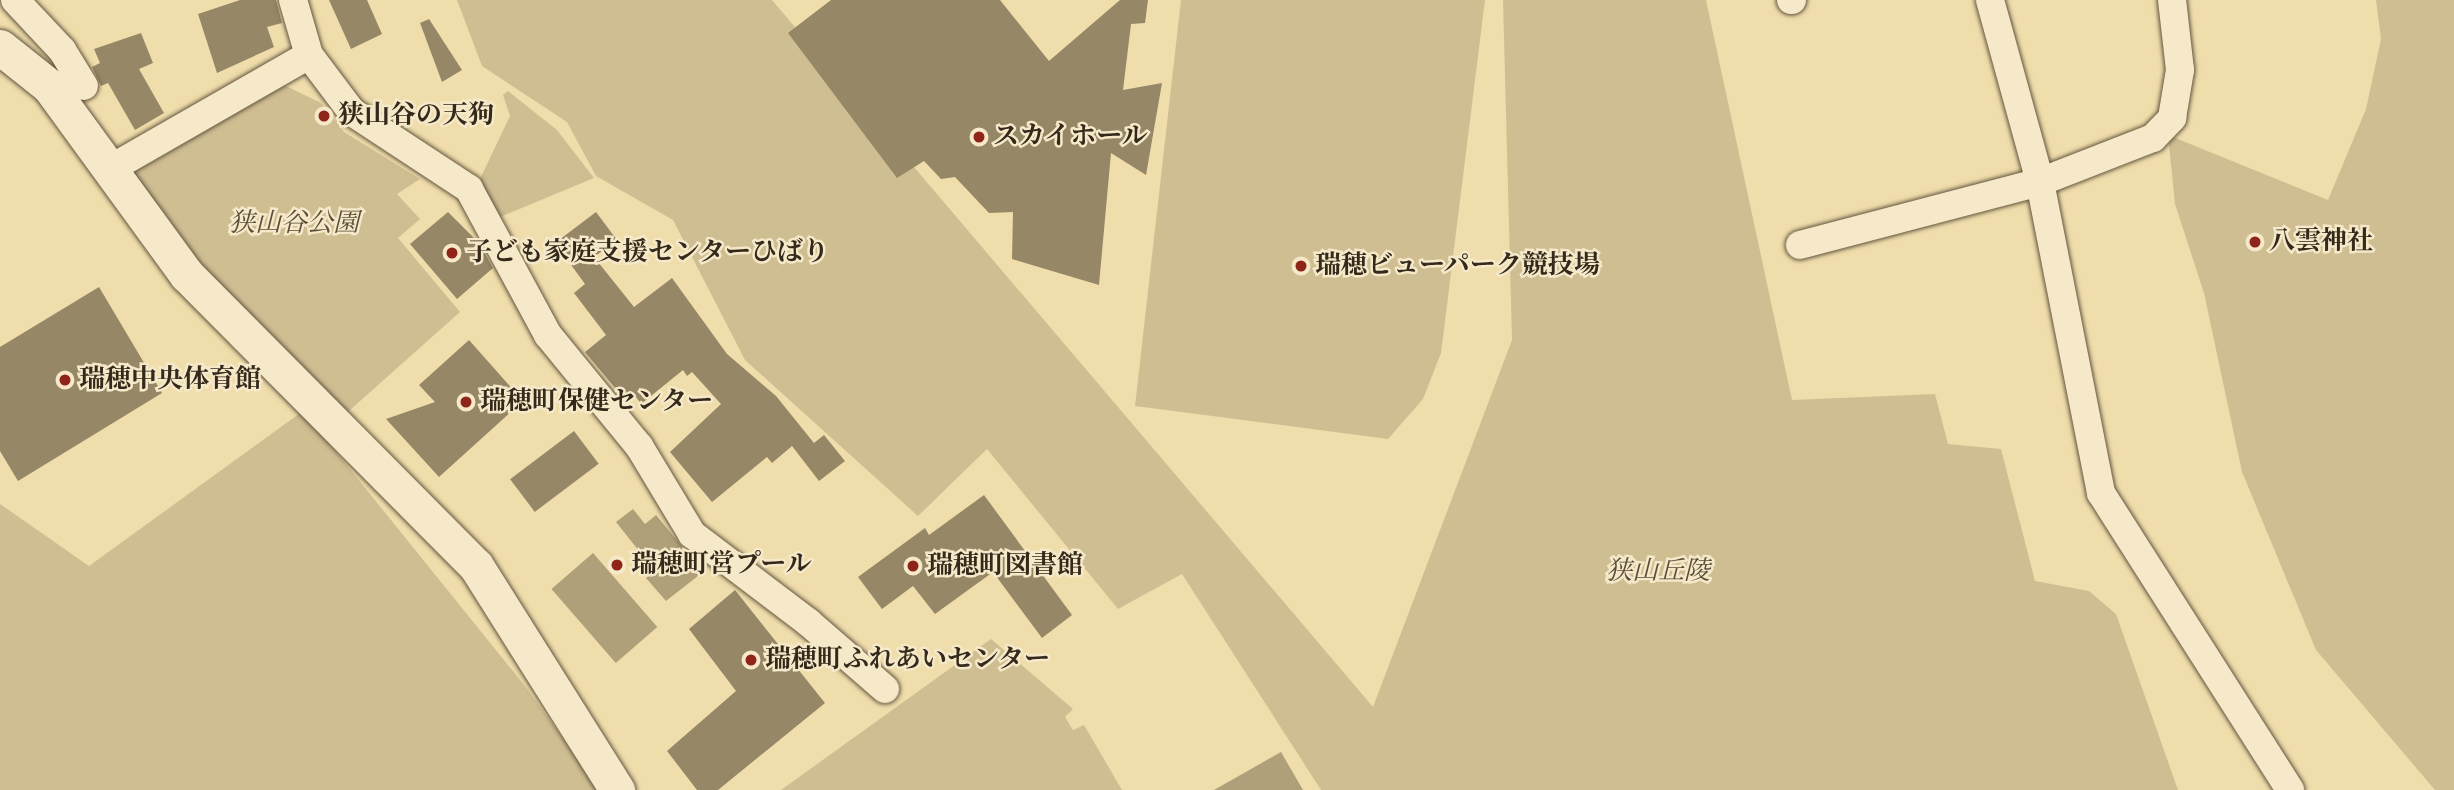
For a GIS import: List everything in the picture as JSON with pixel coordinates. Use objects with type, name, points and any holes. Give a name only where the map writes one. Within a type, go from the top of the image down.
[{"type":"street","points":[[15,0],[62,50],[83,86]]},
{"type":"street","points":[[293,0],[309,55],[352,112],[469,189],[548,335],[639,446],[692,534],[808,622],[885,690]]},
{"type":"street","points":[[1990,0],[2039,182],[2102,493],[2290,790]]},
{"type":"street","points":[[1800,245],[2039,182],[2153,138],[2172,118],[2180,71],[2172,0]]},
{"type":"street","points":[[0,47],[49,86],[187,275],[476,566],[617,790]]},
{"type":"street","points":[[110,169],[309,55]]},
{"type":"green space","name":"狭山丘陵","points":[[457,0],[772,0],[1373,707],[1512,340],[1503,0],[1706,0],[1792,400],[1935,394],[1948,444],[2001,449],[2035,581],[2089,591],[2116,614],[2178,790],[1321,790],[1182,574],[1118,609],[987,449],[918,516],[745,360],[673,220],[596,176],[567,122],[482,66]]},
{"type":"green space","name":"瑞穂ビューパーク競技場","points":[[1181,0],[1485,0],[1441,353],[1423,399],[1388,439],[1135,406]]},
{"type":"green space","points":[[2376,0],[2454,0],[2454,790],[2435,790],[2316,650],[2242,472],[2204,293],[2175,204],[2168,135],[2328,200],[2366,109],[2381,39]]},
{"type":"green space","name":"狭山谷公園","points":[[284,85],[321,103],[344,132],[420,179],[397,194],[420,219],[398,238],[460,312],[341,418],[193,270],[127,176]]},
{"type":"green space","points":[[508,91],[557,130],[594,178],[500,217],[479,181],[510,116],[503,95]]},
{"type":"green space","points":[[303,411],[525,686],[600,790],[0,790],[0,504],[89,566]]},
{"type":"green space","points":[[991,639],[1073,709],[1065,717],[1073,730],[1084,725],[1122,790],[781,790]]},
{"type":"shaded area","points":[[633,509],[645,524],[656,515],[703,572],[666,601],[646,578],[655,571],[616,522]]},
{"type":"shaded area","points":[[593,553],[657,627],[616,663],[551,589]]},
{"type":"shaded area","points":[[1281,752],[1303,790],[1214,790]]},
{"type":"building","points":[[240,0],[276,0],[282,23],[267,27],[274,47],[217,73],[198,14]]},
{"type":"building","points":[[329,0],[367,0],[382,34],[351,49]]},
{"type":"building","name":"スカイホール","points":[[831,0],[1000,0],[1049,61],[1120,0],[1148,0],[1145,23],[1131,24],[1123,90],[1162,83],[1146,175],[1111,153],[1099,285],[1012,259],[1013,212],[989,213],[955,177],[941,179],[924,161],[897,178],[788,33]]},
{"type":"building","points":[[429,19],[462,70],[442,82],[420,23]]},
{"type":"building","points":[[141,33],[153,63],[139,69],[164,113],[135,130],[108,83],[101,86],[92,67],[100,63],[94,49]]},
{"type":"building","points":[[448,212],[479,243],[493,268],[457,299],[410,244]]},
{"type":"building","points":[[596,212],[617,240],[594,257],[634,307],[672,278],[727,354],[776,396],[814,443],[824,435],[845,461],[819,481],[792,446],[772,463],[767,457],[712,502],[670,452],[721,404],[692,372],[687,376],[683,370],[641,404],[634,394],[626,401],[585,352],[606,335],[574,293],[585,284],[555,243]]},
{"type":"building","points":[[99,287],[162,393],[18,481],[0,451],[0,347]]},
{"type":"building","points":[[469,340],[523,401],[439,477],[386,419],[435,402],[419,385]]},
{"type":"building","points":[[574,431],[599,464],[535,512],[510,479]]},
{"type":"building","points":[[984,495],[1072,615],[1042,638],[993,572],[935,614],[913,586],[882,609],[858,577],[925,528],[929,535]]},
{"type":"building","name":"瑞穂町ふれあいセンター","points":[[735,590],[825,703],[718,790],[697,790],[667,751],[736,691],[689,629]]},
{"type":"place","name":"狭山谷の天狗","points":[[324,116]]},
{"type":"place","name":"スカイホール","points":[[979,137]]},
{"type":"place","name":"八雲神社","points":[[2255,242]]},
{"type":"place","name":"子ども家庭支援センターひばり","points":[[452,253]]},
{"type":"place","name":"瑞穂ビューパーク競技場","points":[[1301,266]]},
{"type":"place","name":"瑞穂中央体育館","points":[[65,380]]},
{"type":"place","name":"瑞穂町保健センター","points":[[466,402]]},
{"type":"place","name":"瑞穂町営プール","points":[[617,565]]},
{"type":"place","name":"瑞穂町図書館","points":[[913,566]]},
{"type":"place","name":"瑞穂町ふれあいセンター","points":[[751,660]]}]
